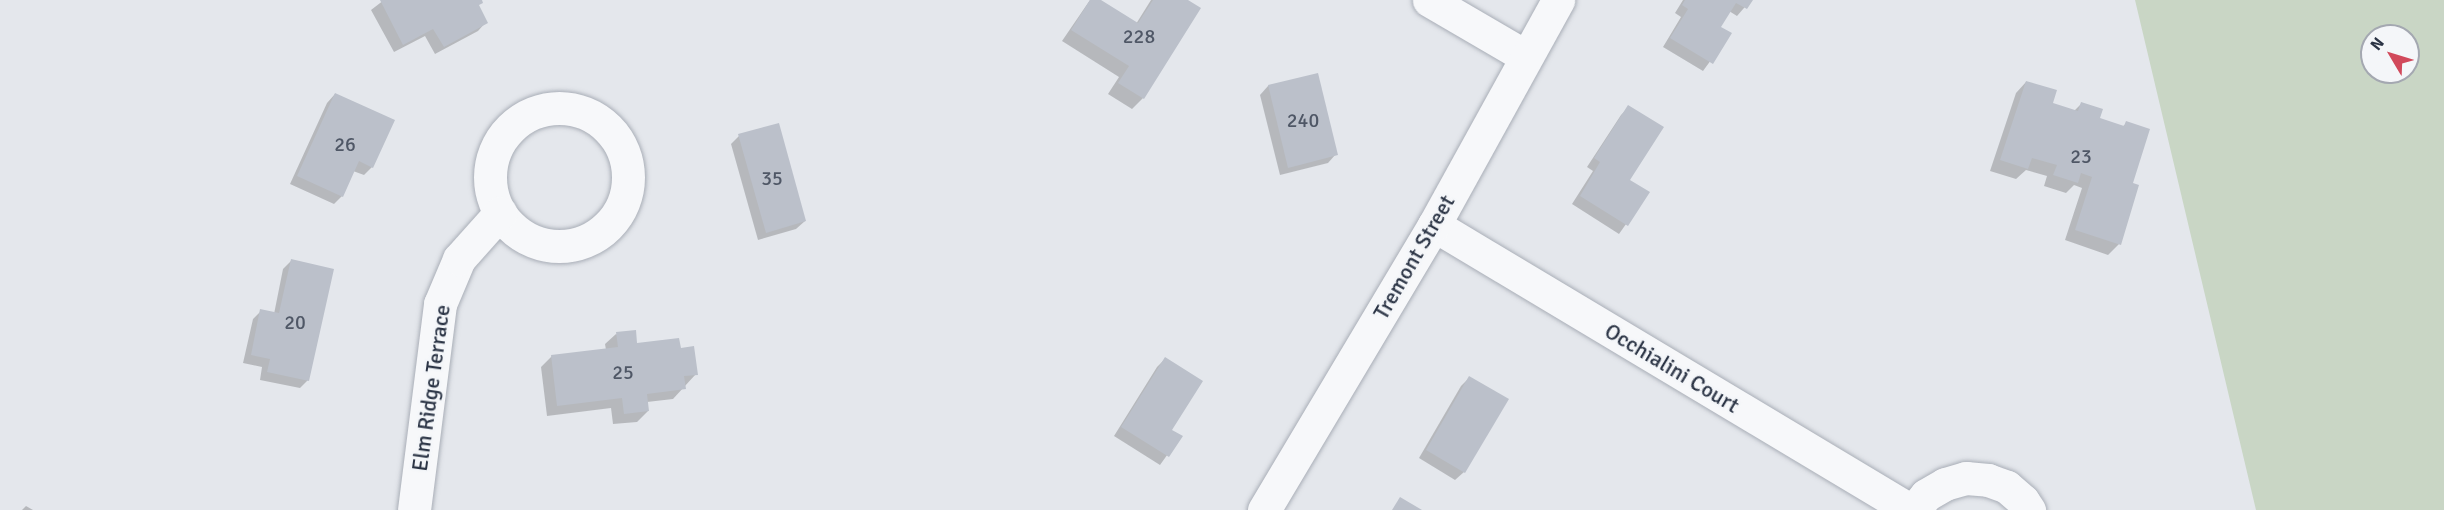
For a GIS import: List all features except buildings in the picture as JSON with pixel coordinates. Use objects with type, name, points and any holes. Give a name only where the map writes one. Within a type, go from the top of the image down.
[{"type":"street","points":[[1429,0],[1525,56]]},
{"type":"street","name":"Tremont Street","points":[[1264,510],[1434,225],[1525,56],[1558,0]]},
{"type":"street","points":[[562,106],[583,111],[601,120],[616,136],[626,156],[629,178],[625,200],[614,220],[598,235],[578,244],[555,247],[533,241],[514,230],[500,213],[491,193],[490,172],[495,151],[505,132],[521,118],[541,109],[562,106]]},
{"type":"street","name":"Elm Ridge Terrace","points":[[414,510],[440,304],[459,259],[500,213]]},
{"type":"street","name":"Occhialini Court","points":[[1434,225],[1912,510],[1926,495],[1945,484],[1966,478],[1988,480],[2007,488],[2023,501],[2029,510]]},
{"type":"green space","points":[[2135,0],[2444,0],[2444,510],[2256,510]]}]
